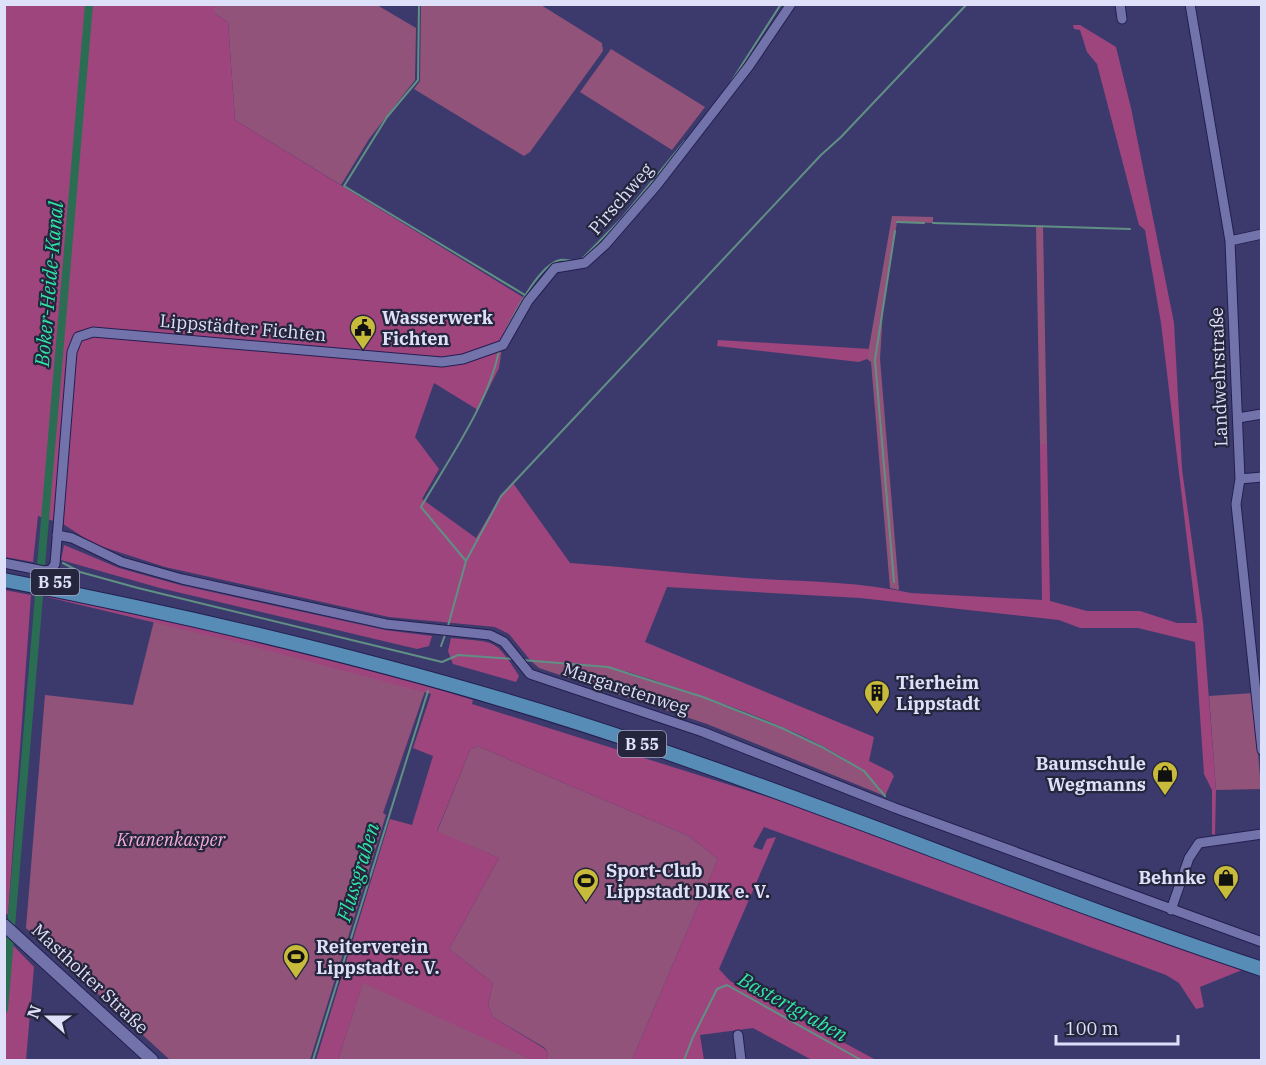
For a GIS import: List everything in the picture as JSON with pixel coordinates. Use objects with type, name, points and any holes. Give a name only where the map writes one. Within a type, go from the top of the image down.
[{"type":"main road","name":"B 55","points":[[4,572],[244,622],[522,698],[737,768],[1262,960]]},
{"type":"main road","name":"B 55","points":[[4,580],[242,630],[520,706],[734,776],[1262,969]]},
{"type":"street","name":"Pirschweg","points":[[442,362],[463,359],[503,345],[528,301],[555,268],[585,263],[657,185],[750,66],[791,4]]},
{"type":"street","points":[[1120,4],[1122,19]]},
{"type":"street","name":"Landwehrstraße","points":[[1190,4],[1230,241],[1240,479],[1236,504],[1262,750]]},
{"type":"street","points":[[1230,241],[1262,234]]},
{"type":"street","name":"Lippstädter Fichten","points":[[57,535],[72,352],[78,337],[93,332],[442,362]]},
{"type":"street","points":[[1238,418],[1262,414]]},
{"type":"street","points":[[1240,479],[1262,477]]},
{"type":"street","points":[[4,563],[51,570],[55,564],[57,535]]},
{"type":"street","name":"Margaretenweg","points":[[57,535],[72,538],[122,562],[182,579],[386,624],[490,635],[504,642],[530,674],[704,732],[895,808],[981,837],[1171,910],[1262,942]]},
{"type":"street","points":[[1171,910],[1189,858],[1199,843],[1262,834]]},
{"type":"street","name":"Mastholter Straße","points":[[4,925],[152,1060]]},
{"type":"street","points":[[738,1035],[741,1060]]},
{"type":"green space","points":[[215,5],[377,5],[416,28],[415,80],[369,139],[341,185],[235,120],[228,22],[215,14]]},
{"type":"green space","points":[[421,5],[541,5],[602,43],[603,51],[530,152],[524,156],[414,89],[420,81]]},
{"type":"green space","points":[[611,49],[705,107],[672,150],[580,92]]},
{"type":"green space","points":[[892,216],[933,217],[933,223],[897,222],[883,308],[880,359],[899,590],[890,588],[871,362],[867,359]]},
{"type":"green space","points":[[1036,226],[1043,226],[1047,444],[1040,444]]},
{"type":"green space","name":"Kranenkasper","points":[[155,617],[425,691],[383,813],[386,815],[310,1060],[170,1060],[26,928],[45,695],[133,705]]},
{"type":"green space","points":[[531,661],[608,667],[703,697],[782,728],[824,748],[864,771],[885,796],[707,724],[539,668]]},
{"type":"green space","points":[[1253,693],[1261,789],[1216,790],[1209,696]]},
{"type":"green space","name":"Sport-Club Lippstadt DJK e. V.","points":[[477,746],[689,836],[718,859],[632,1060],[546,1060],[548,1054],[545,1048],[493,1017],[488,1005],[493,983],[449,949],[499,858],[437,832],[470,750]]},
{"type":"green space","points":[[363,982],[531,1059],[532,1060],[338,1060]]},
{"type":"shaded area","points":[[4,5],[215,5],[215,14],[228,22],[235,120],[526,299],[503,341],[499,368],[478,410],[434,383],[415,437],[439,469],[422,499],[476,538],[501,496],[513,483],[570,563],[845,584],[911,593],[1042,600],[1040,444],[1047,444],[1050,601],[1087,611],[1140,611],[1177,623],[1197,623],[1161,323],[1145,230],[1139,225],[1097,64],[1087,52],[1080,30],[1074,29],[1073,25],[1080,25],[1116,47],[1131,108],[1174,323],[1182,469],[1203,622],[1216,790],[1215,835],[1212,834],[1212,790],[1204,774],[1195,642],[1138,628],[1080,628],[1059,620],[860,598],[667,587],[645,642],[874,737],[869,761],[891,772],[894,776],[885,796],[868,776],[842,757],[770,722],[731,706],[632,673],[608,667],[531,661],[509,634],[495,627],[389,617],[165,567],[94,544],[63,524],[38,516],[33,562],[5,557]]},
{"type":"shaded area","points":[[718,340],[870,349],[867,359],[859,362],[717,346]]},
{"type":"shaded area","points":[[64,545],[119,568],[180,585],[385,630],[432,636],[429,646],[417,649],[160,588],[61,560]]},
{"type":"shaded area","points":[[4,590],[31,595],[8,915],[4,912]]},
{"type":"shaded area","points":[[48,594],[262,642],[368,669],[473,700],[472,704],[816,812],[1242,970],[1200,987],[1204,1007],[1196,1009],[1179,983],[1166,975],[764,827],[753,847],[762,850],[767,839],[776,837],[719,969],[730,981],[876,1060],[812,1060],[753,1028],[700,1035],[704,1060],[632,1060],[718,859],[689,836],[477,746],[470,750],[437,831],[499,858],[449,949],[493,983],[488,1005],[493,1017],[545,1049],[548,1054],[546,1060],[532,1060],[363,983],[338,1060],[316,1060],[390,819],[412,825],[433,756],[413,748],[431,694],[240,643],[47,597]]},
{"type":"shaded area","points":[[451,638],[486,642],[499,648],[519,676],[516,682],[453,664],[448,651]]},
{"type":"shaded area","points":[[5,937],[34,967],[26,1060],[5,1060]]},
{"type":"waterway","name":"Boker-Heide-Kanal","points":[[41,566],[89,4]]},
{"type":"waterway","points":[[419,4],[418,80],[387,117],[344,186],[525,295]]},
{"type":"waterway","points":[[731,82],[781,4]]},
{"type":"waterway","points":[[448,626],[466,561],[501,496],[821,155],[841,137],[967,4]]},
{"type":"waterway","points":[[582,259],[622,218],[685,141]]},
{"type":"waterway","points":[[897,222],[924,223]]},
{"type":"waterway","points":[[933,223],[1130,229]]},
{"type":"waterway","points":[[894,582],[875,360],[895,231]]},
{"type":"waterway","points":[[504,334],[543,271],[560,260],[574,261]]},
{"type":"waterway","points":[[466,561],[421,507],[455,451],[487,390],[499,350]]},
{"type":"waterway","points":[[63,563],[80,572],[138,588],[442,662],[458,655],[514,659]]},
{"type":"waterway","name":"Boker-Heide-Kanal","points":[[4,1009],[39,596]]},
{"type":"waterway","name":"Flussgraben","points":[[441,646],[445,635]]},
{"type":"waterway","points":[[522,660],[608,667],[703,697],[782,728],[824,748],[864,771],[885,796]]},
{"type":"waterway","name":"Flussgraben","points":[[313,1060],[428,691]]},
{"type":"waterway","name":"Bastertgraben","points":[[684,1060],[717,989],[727,985],[861,1060]]},
{"type":"place","name":"Wasserwerk Fichten","points":[[363,351]]},
{"type":"place","name":"Tierheim Lippstadt","points":[[877,716]]},
{"type":"place","name":"Baumschule Wegmanns","points":[[1165,797]]},
{"type":"place","name":"Behnke","points":[[1226,901]]},
{"type":"place","name":"Sport-Club Lippstadt DJK e. V.","points":[[586,904]]},
{"type":"place","name":"Reiterverein Lippstadt e. V.","points":[[296,980]]}]
